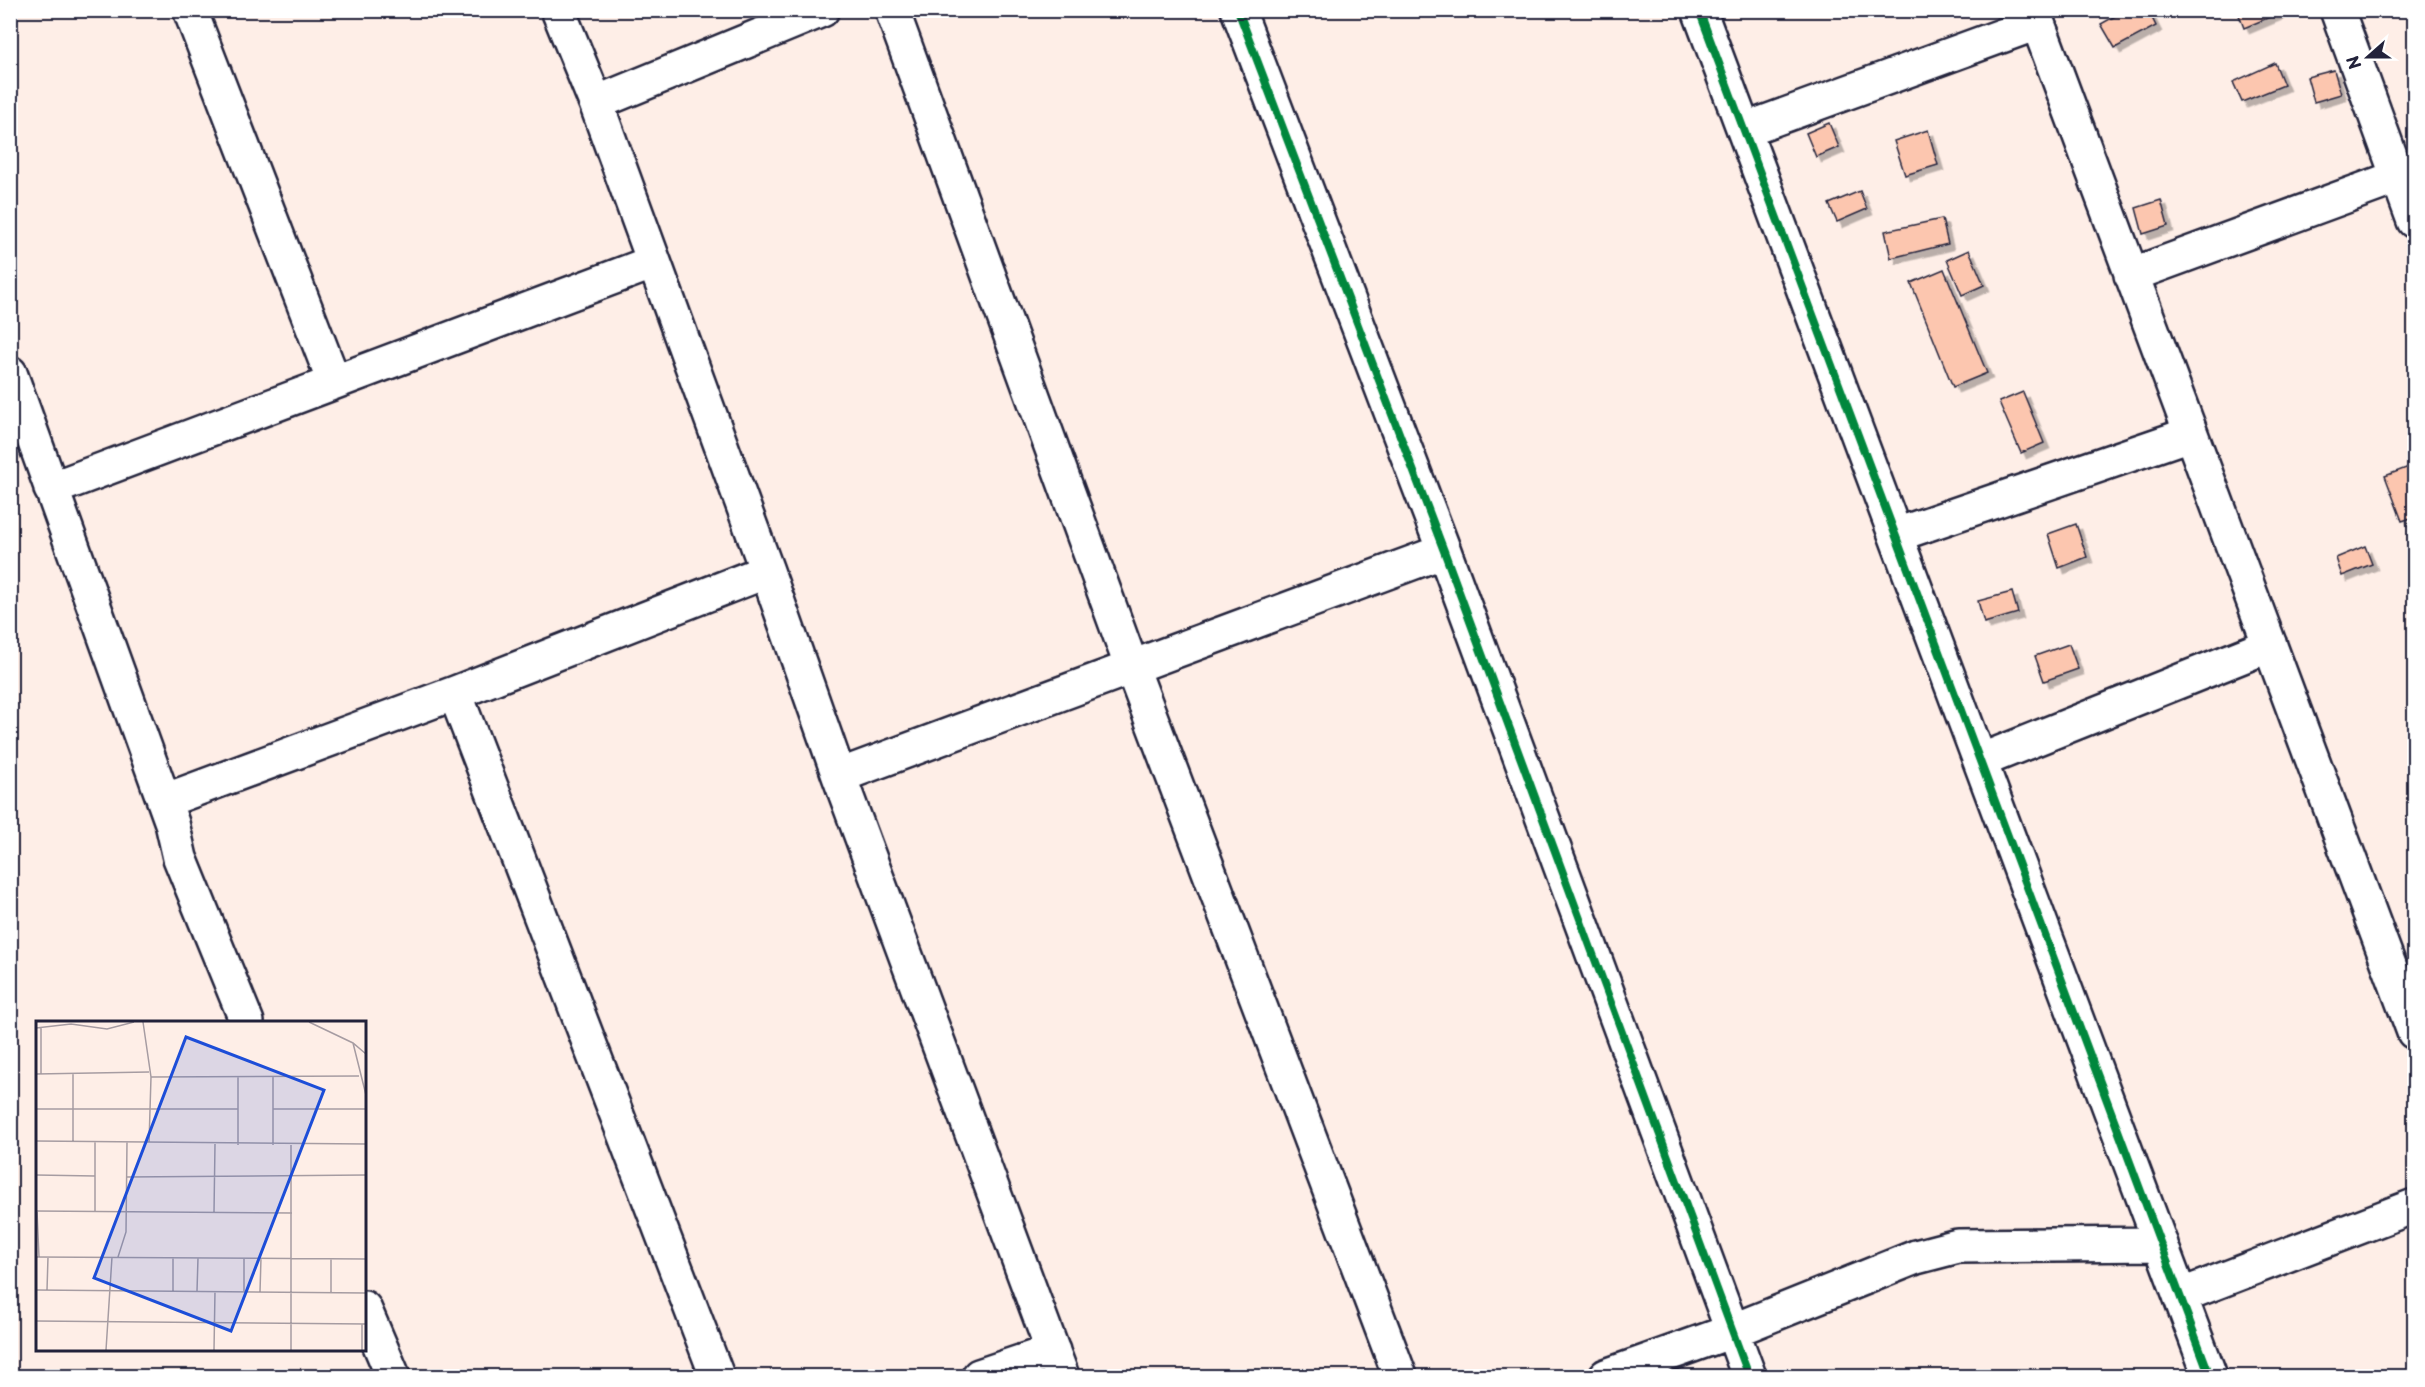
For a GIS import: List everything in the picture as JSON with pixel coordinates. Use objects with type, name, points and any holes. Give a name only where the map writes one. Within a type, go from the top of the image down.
[{"type":"street","points":[[190,10],[334,382]]},
{"type":"street","points":[[558,10],[596,103],[767,571],[839,776],[1058,1364],[979,1377]]},
{"type":"street","points":[[596,103],[822,10]]},
{"type":"street","points":[[892,10],[1132,668],[1401,1377]]},
{"type":"street","points":[[1238,10],[1444,551],[1749,1377]]},
{"type":"street","points":[[1699,10],[2210,1377]]},
{"type":"street","points":[[2337,10],[2406,174],[2415,221]]},
{"type":"street","points":[[1744,130],[2035,16],[2415,1032]]},
{"type":"street","points":[[2131,276],[2406,174]]},
{"type":"street","points":[[51,489],[654,262]]},
{"type":"street","points":[[10,373],[164,801],[180,858],[246,1021]]},
{"type":"street","points":[[1896,536],[2190,435]]},
{"type":"street","points":[[839,776],[1444,551]]},
{"type":"street","points":[[164,801],[455,693],[767,571]]},
{"type":"street","points":[[1980,761],[2270,645]]},
{"type":"street","points":[[455,693],[717,1377]]},
{"type":"street","points":[[2180,1296],[2415,1206]]},
{"type":"street","points":[[1606,1377],[1732,1331],[1916,1257],[1958,1246],[2161,1244]]},
{"type":"street","points":[[366,1313],[393,1377]]},
{"type":"building","points":[[2126,10],[2148,10],[2156,26],[2115,48],[2101,24]]},
{"type":"building","points":[[2237,10],[2284,10],[2284,11],[2244,28]]},
{"type":"building","points":[[2275,63],[2284,85],[2242,102],[2233,82]]},
{"type":"building","points":[[2334,70],[2341,94],[2314,102],[2307,77]]},
{"type":"building","points":[[1829,123],[1839,147],[1816,157],[1806,133]]},
{"type":"building","points":[[1928,130],[1938,165],[1905,175],[1894,141]]},
{"type":"building","points":[[1860,191],[1867,209],[1837,222],[1829,204]]},
{"type":"building","points":[[2161,200],[2168,226],[2143,234],[2136,208]]},
{"type":"building","points":[[1942,219],[1948,244],[1891,258],[1885,231]]},
{"type":"building","points":[[1969,250],[1984,285],[1962,295],[1947,260]]},
{"type":"building","points":[[1944,269],[1987,373],[1953,387],[1911,283]]},
{"type":"building","points":[[2023,392],[2044,443],[2021,453],[1999,402]]},
{"type":"building","points":[[2414,465],[2414,517],[2402,521],[2385,476]]},
{"type":"building","points":[[2076,524],[2087,557],[2059,568],[2048,534]]},
{"type":"building","points":[[2365,546],[2372,564],[2342,576],[2336,558]]},
{"type":"building","points":[[2012,592],[2018,613],[1984,623],[1978,601]]},
{"type":"building","points":[[2069,644],[2078,669],[2044,681],[2035,656]]},
{"type":"cycle path","points":[[1238,10],[1444,551],[1749,1376]]},
{"type":"cycle path","points":[[1699,10],[2210,1376]]}]
